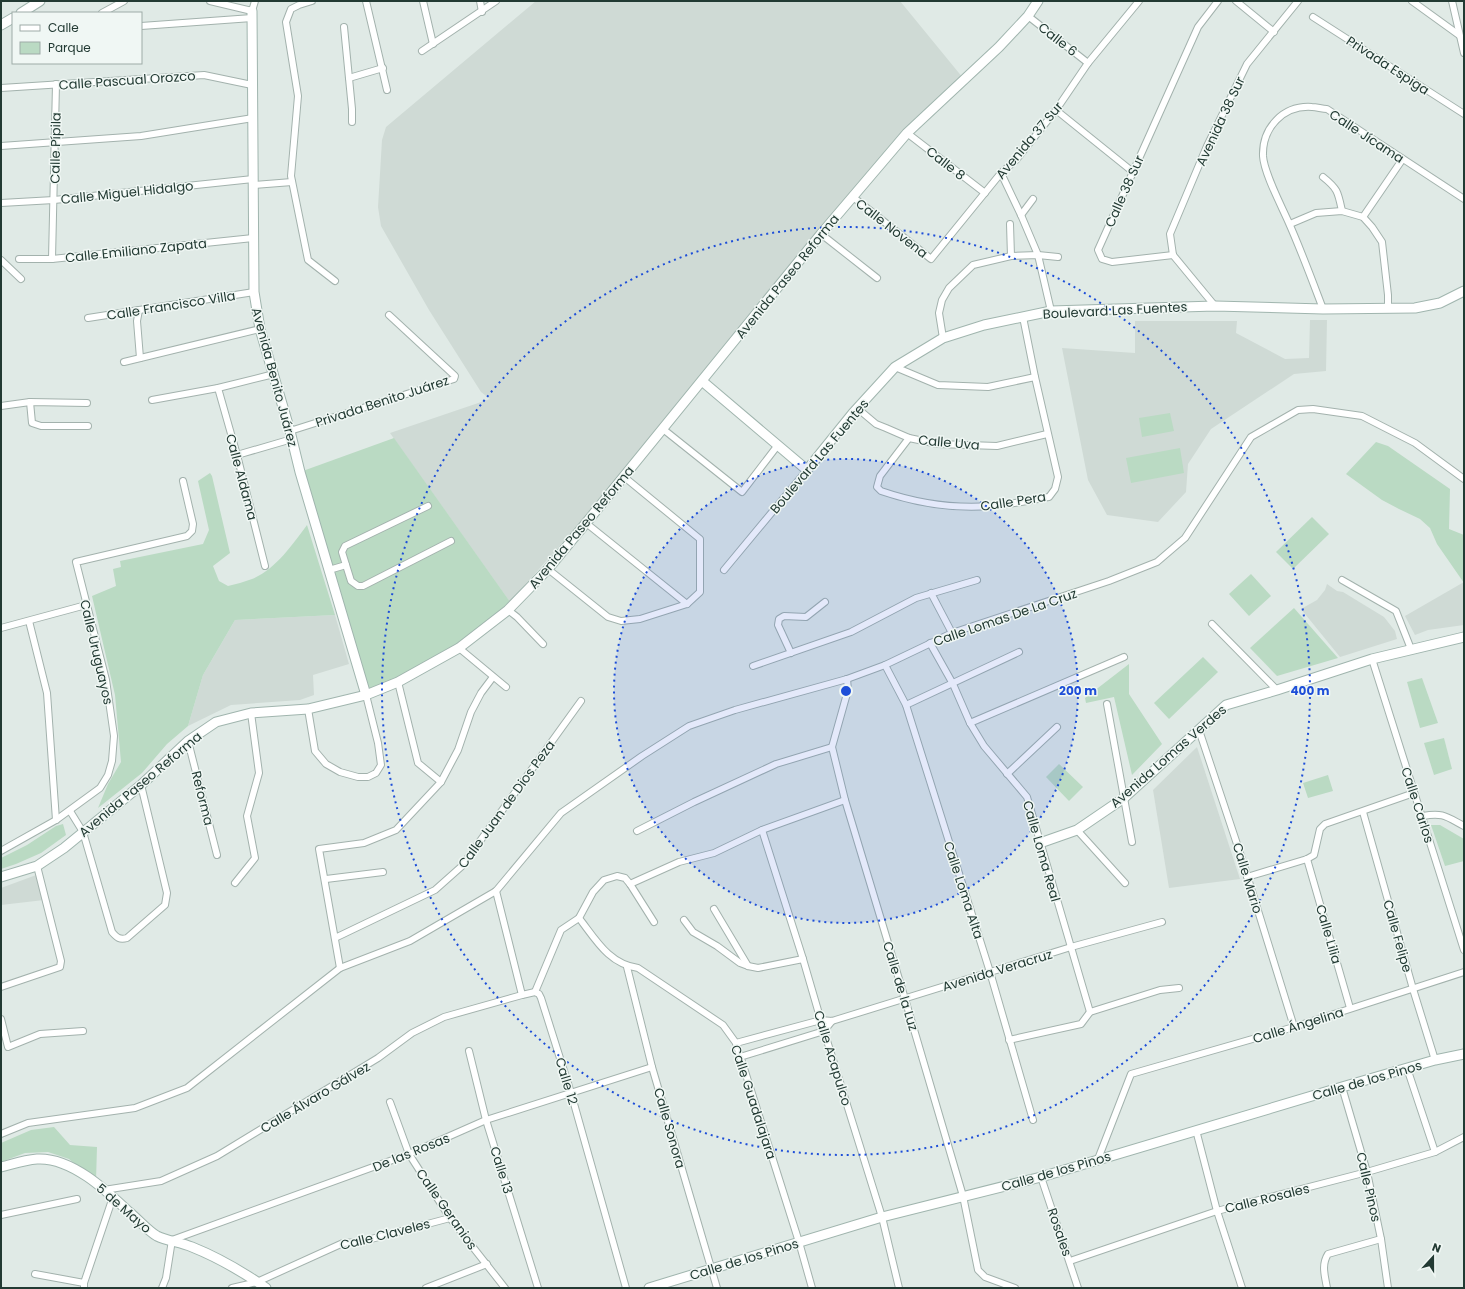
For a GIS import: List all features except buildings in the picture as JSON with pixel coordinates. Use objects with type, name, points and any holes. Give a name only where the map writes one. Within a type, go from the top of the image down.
[{"type":"street","points":[[24,12],[40,1]]},
{"type":"street","points":[[104,12],[124,1]]},
{"type":"street","points":[[210,1],[252,14]]},
{"type":"street","points":[[250,1],[252,14]]},
{"type":"street","name":"Avenida Benito Juárez","points":[[255,1],[252,14],[253,238],[254,292],[260,330],[366,695]]},
{"type":"street","points":[[312,1],[300,4],[291,9],[286,22],[298,96],[291,176],[308,260],[335,281]]},
{"type":"street","points":[[366,1],[387,90]]},
{"type":"street","points":[[423,1],[433,44]]},
{"type":"street","points":[[480,1],[482,12]]},
{"type":"street","points":[[422,51],[482,12],[496,1]]},
{"type":"street","name":"Avenida Paseo Reforma","points":[[1,877],[37,866],[64,848],[141,785],[188,741],[216,722],[251,713],[308,708],[366,695],[398,682],[459,648],[508,610],[548,569],[623,476],[664,429],[821,234],[907,133],[999,47],[1028,16],[1038,1]]},
{"type":"street","name":"Avenida 37 Sur","points":[[931,259],[1001,173],[1016,160],[1056,110],[1088,63],[1139,1]]},
{"type":"street","name":"Calle 38 Sur","points":[[1173,255],[1112,262],[1102,259],[1098,250],[1198,27],[1218,1]]},
{"type":"street","points":[[1236,1],[1274,32]]},
{"type":"street","name":"Avenida 38 Sur","points":[[1173,255],[1170,234],[1207,146],[1247,64],[1298,1]]},
{"type":"street","points":[[1412,1],[1459,34]]},
{"type":"street","points":[[1452,1],[1464,53]]},
{"type":"street","points":[[142,26],[252,14]]},
{"type":"street","name":"Calle 6","points":[[1028,16],[1088,63]]},
{"type":"street","name":"Privada Espiga","points":[[1313,17],[1464,114]]},
{"type":"street","points":[[1,25],[12,19]]},
{"type":"street","points":[[344,27],[352,122]]},
{"type":"street","points":[[349,78],[382,68]]},
{"type":"street","name":"Calle Pascual Orozco","points":[[1,88],[204,75],[252,85]]},
{"type":"street","name":"Calle Pípila","points":[[52,259],[56,84]]},
{"type":"street","name":"Calle Jícama","points":[[1323,309],[1290,224],[1266,169],[1263,157],[1263,144],[1267,131],[1274,121],[1284,113],[1311,106],[1327,110],[1464,199]]},
{"type":"street","points":[[1056,110],[1133,172]]},
{"type":"street","points":[[1,146],[141,136],[253,118]]},
{"type":"street","name":"Calle 8","points":[[907,133],[985,193]]},
{"type":"street","points":[[1363,217],[1402,160]]},
{"type":"street","points":[[1001,173],[1022,215],[1038,255],[1051,310]]},
{"type":"street","points":[[1323,177],[1334,186],[1339,195],[1342,211]]},
{"type":"street","name":"Calle Miguel Hidalgo","points":[[1,203],[54,200],[253,182],[292,182]]},
{"type":"street","name":"Calle Novena","points":[[853,197],[931,259]]},
{"type":"street","points":[[1022,215],[1034,199]]},
{"type":"street","points":[[1290,224],[1316,213],[1342,211],[1363,217],[1382,242],[1388,309]]},
{"type":"street","points":[[1010,224],[1011,256]]},
{"type":"street","points":[[821,234],[877,278]]},
{"type":"street","name":"Calle Emiliano Zapata","points":[[19,259],[52,259],[253,238]]},
{"type":"street","points":[[943,338],[939,313],[942,300],[949,288],[973,265],[1011,256],[1038,255],[1058,257]]},
{"type":"street","points":[[1173,255],[1215,306]]},
{"type":"street","points":[[1,260],[21,279]]},
{"type":"street","name":"Boulevard Las Fuentes","points":[[724,570],[808,470],[857,408],[895,367],[943,338],[984,325],[1051,310],[1215,306],[1323,309],[1415,308],[1440,303],[1464,291]]},
{"type":"street","name":"Calle Francisco Villa","points":[[88,318],[254,292]]},
{"type":"street","points":[[139,310],[137,321],[140,358]]},
{"type":"street","name":"Privada Benito Juárez","points":[[291,435],[454,379],[455,376],[389,315]]},
{"type":"street","name":"Calle Pera","points":[[909,438],[880,476],[877,487],[881,491],[929,504],[957,507],[992,506],[1049,497],[1055,488],[1058,477],[1047,434],[1023,316]]},
{"type":"street","points":[[124,362],[260,330]]},
{"type":"street","points":[[895,367],[938,385],[988,387],[1035,377]]},
{"type":"street","points":[[152,400],[218,388],[274,374]]},
{"type":"street","points":[[702,381],[808,470]]},
{"type":"street","name":"Calle Aldama","points":[[218,388],[266,566]]},
{"type":"street","points":[[1,406],[30,402],[87,403]]},
{"type":"street","points":[[30,402],[32,423],[36,425],[88,426]]},
{"type":"street","name":"Calle Uva","points":[[857,408],[876,424],[909,438],[938,444],[997,446],[1047,434]]},
{"type":"street","name":"Calle Lomas De La Cruz","points":[[496,891],[561,813],[642,756],[689,726],[735,710],[847,679],[885,664],[952,633],[1109,581],[1157,562],[1185,538],[1251,437],[1298,410],[1313,409],[1362,416],[1415,443],[1464,479]]},
{"type":"street","points":[[664,429],[742,492],[778,445]]},
{"type":"street","points":[[237,455],[291,435]]},
{"type":"street","points":[[548,569],[608,617],[621,622],[640,619],[687,604],[700,592],[700,539],[623,476]]},
{"type":"street","name":"Calle Uruguayos","points":[[100,788],[108,775],[112,761],[114,736],[106,680],[76,562],[187,536],[192,531],[193,524],[184,481]]},
{"type":"street","points":[[428,506],[345,546],[342,552],[351,582],[358,586],[363,586],[452,542]]},
{"type":"street","points":[[586,523],[687,604]]},
{"type":"street","points":[[329,570],[346,565]]},
{"type":"street","points":[[752,666],[851,632],[916,598],[976,580]]},
{"type":"street","points":[[1342,580],[1396,611],[1411,649]]},
{"type":"street","points":[[931,593],[952,633]]},
{"type":"street","points":[[791,653],[778,625],[779,619],[784,616],[806,617],[825,602]]},
{"type":"street","points":[[1,628],[86,605]]},
{"type":"street","points":[[508,610],[517,617],[543,644]]},
{"type":"street","points":[[29,621],[47,693],[56,820]]},
{"type":"street","points":[[1212,624],[1277,690]]},
{"type":"street","name":"Avenida Lomas Verdes","points":[[1040,843],[1077,830],[1124,798],[1226,705],[1372,659],[1464,637]]},
{"type":"street","name":"Calle Loma Real","points":[[930,643],[953,684],[970,723],[984,746],[1027,797],[1090,1012]]},
{"type":"street","points":[[459,648],[492,677],[506,687]]},
{"type":"street","points":[[906,705],[1019,652]]},
{"type":"street","points":[[970,723],[1124,657]]},
{"type":"street","name":"Calle Carlos","points":[[1372,659],[1414,793],[1423,816],[1464,950]]},
{"type":"street","name":"Calle Loma Alta","points":[[885,664],[906,705],[990,972],[1033,1120]]},
{"type":"street","points":[[340,968],[326,879],[319,848],[364,843],[396,830],[441,782],[458,750],[471,712],[481,693],[492,677]]},
{"type":"street","name":"Calle de la Luz","points":[[847,679],[848,690],[832,747],[845,800],[906,999],[963,1196],[978,1270],[985,1277],[1015,1288]]},
{"type":"street","points":[[398,682],[418,763],[441,782]]},
{"type":"street","points":[[308,708],[315,751],[326,764],[340,772],[358,777],[368,777],[376,773],[381,765],[378,744],[366,695]]},
{"type":"street","name":"Calle Juan de Dios Peza","points":[[335,938],[435,890],[462,866],[582,701]]},
{"type":"street","points":[[1107,704],[1132,842]]},
{"type":"street","points":[[235,883],[255,858],[247,816],[259,773],[251,713]]},
{"type":"street","points":[[1007,774],[1057,727]]},
{"type":"street","name":"Calle Mario","points":[[1198,730],[1242,858],[1294,1027]]},
{"type":"street","name":"Reforma","points":[[188,741],[217,855]]},
{"type":"street","points":[[637,831],[694,802],[776,764],[832,747]]},
{"type":"street","points":[[70,811],[84,832],[112,932],[116,937],[121,939],[127,938],[165,905],[167,898],[141,785]]},
{"type":"street","name":"Avenida Paseo Reforma","points":[[1,851],[56,820],[100,788]]},
{"type":"street","points":[[1247,877],[1307,859],[1314,855],[1320,829],[1324,824],[1363,812],[1414,793]]},
{"type":"street","points":[[630,884],[679,862],[714,853],[762,830],[845,800]]},
{"type":"street","name":"Calle Felipe","points":[[1363,812],[1413,989],[1435,1060]]},
{"type":"street","points":[[1423,816],[1442,814],[1464,826]]},
{"type":"street","name":"Calle Acapulco","points":[[762,830],[803,958],[824,1031],[882,1217],[899,1288]]},
{"type":"street","points":[[1077,830],[1125,883]]},
{"type":"street","name":"Calle Lilia","points":[[1307,859],[1350,1008]]},
{"type":"street","points":[[1,987],[60,967],[61,961],[37,866]]},
{"type":"street","points":[[326,879],[383,872]]},
{"type":"street","points":[[1,1134],[28,1123],[135,1108],[187,1088],[340,968],[410,941],[496,891],[522,995],[535,992],[561,930],[579,918],[593,892],[604,880],[617,876],[625,878],[654,922]]},
{"type":"street","points":[[714,909],[748,966]]},
{"type":"street","name":"Calle Guadalajara","points":[[579,918],[598,944],[612,958],[627,967],[638,968],[723,1025],[736,1043],[799,1242],[812,1288]]},
{"type":"street","points":[[684,920],[693,932],[717,946],[740,963],[748,966],[758,968],[803,958]]},
{"type":"street","name":"Avenida Veracruz","points":[[736,1043],[821,1020],[832,1021],[1071,947],[1162,922]]},
{"type":"street","name":"Calle Sonora","points":[[627,967],[652,1067],[717,1288]]},
{"type":"street","name":"Calle Ángelina","points":[[1098,1159],[1131,1074],[1294,1027],[1464,972]]},
{"type":"street","points":[[1009,1040],[1081,1024],[1090,1012],[1160,990],[1179,988]]},
{"type":"street","name":"Calle 12","points":[[535,992],[539,994],[541,998],[571,1093],[626,1288]]},
{"type":"street","name":"Calle Álvaro Gálvez","points":[[104,1190],[161,1181],[217,1156],[378,1058],[412,1033],[444,1017],[522,995]]},
{"type":"street","points":[[1,1019],[8,1047],[40,1034],[83,1031]]},
{"type":"street","points":[[740,1057],[824,1031],[832,1021]]},
{"type":"street","name":"Calle 13","points":[[469,1051],[486,1120],[538,1288]]},
{"type":"street","name":"Calle de los Pinos","points":[[649,1288],[882,1217],[1041,1176],[1407,1068],[1464,1054]]},
{"type":"street","name":"De las Rosas","points":[[172,1240],[409,1154],[486,1120],[652,1067]]},
{"type":"street","points":[[1407,1068],[1435,1152]]},
{"type":"street","name":"Calle Pinos","points":[[1342,1087],[1367,1172],[1381,1239],[1388,1288]]},
{"type":"street","name":"Calle Geranios","points":[[390,1102],[409,1154],[450,1218],[505,1288]]},
{"type":"street","points":[[1196,1130],[1217,1211],[1242,1288]]},
{"type":"street","name":"Calle Rosales","points":[[1070,1260],[1217,1211],[1367,1172],[1435,1152],[1464,1137]]},
{"type":"street","name":"5 de Mayo","points":[[1,1167],[37,1159],[53,1160],[65,1164],[80,1172],[113,1197],[156,1236],[193,1247],[234,1268],[266,1288]]},
{"type":"street","name":"Rosales","points":[[1041,1176],[1078,1288]]},
{"type":"street","points":[[35,1274],[84,1286],[113,1197]]},
{"type":"street","points":[[1,1215],[77,1200]]},
{"type":"street","name":"Calle Claveles","points":[[232,1288],[256,1282],[344,1244],[360,1242],[450,1218]]},
{"type":"street","points":[[1327,1288],[1323,1267],[1324,1261],[1328,1254],[1381,1239]]},
{"type":"street","points":[[162,1288],[166,1278],[172,1240]]},
{"type":"street","points":[[426,1288],[487,1264]]},
{"type":"street","points":[[166,1278],[169,1288]]},
{"type":"shaded area","points":[[536,1],[900,1],[963,78],[924,114],[607,492],[510,602],[390,433],[490,399],[481,392],[429,310],[381,226],[378,207],[382,140],[386,127]]},
{"type":"shaded area","points":[[1310,320],[1327,320],[1326,371],[1294,374],[1211,429],[1188,464],[1186,492],[1158,522],[1107,515],[1088,480],[1062,348],[1135,353],[1135,321],[1237,321],[1236,333],[1285,359],[1309,358]]},
{"type":"shaded area","points":[[1464,582],[1464,625],[1428,630],[1415,635],[1405,616]]},
{"type":"shaded area","points":[[1327,584],[1384,617],[1395,631],[1397,639],[1340,657],[1301,609],[1317,600],[1325,590]]},
{"type":"shaded area","points":[[335,615],[349,664],[313,675],[314,695],[300,700],[231,705],[188,726],[203,675],[235,620]]},
{"type":"shaded area","points":[[1197,747],[1240,879],[1169,888],[1153,790]]},
{"type":"shaded area","points":[[39,874],[44,900],[1,905],[1,888]]},
{"type":"green space","points":[[1170,413],[1174,431],[1142,437],[1139,418]]},
{"type":"green space","points":[[394,438],[513,606],[459,648],[366,695],[300,472]]},
{"type":"green space","points":[[1376,442],[1388,446],[1450,489],[1449,529],[1464,535],[1464,583],[1437,544],[1430,528],[1420,519],[1382,500],[1346,474]]},
{"type":"green space","points":[[1180,448],[1184,473],[1131,483],[1126,458]]},
{"type":"green space","points":[[210,473],[212,476],[230,553],[213,566],[219,581],[228,586],[261,575],[283,556],[307,525],[335,615],[235,620],[203,675],[188,726],[167,744],[142,773],[98,808],[108,784],[121,762],[115,695],[92,596],[116,586],[113,569],[121,567],[120,561],[203,544],[209,530],[198,481]]},
{"type":"green space","points":[[1312,517],[1329,534],[1293,569],[1276,552]]},
{"type":"green space","points":[[1251,574],[1271,596],[1249,616],[1229,594]]},
{"type":"green space","points":[[1294,608],[1338,658],[1277,676],[1250,648]]},
{"type":"green space","points":[[1203,657],[1218,672],[1169,719],[1154,703]]},
{"type":"green space","points":[[1129,664],[1129,694],[1162,744],[1132,775],[1114,697],[1086,703],[1085,698]]},
{"type":"green space","points":[[1422,678],[1438,723],[1420,728],[1407,682]]},
{"type":"green space","points":[[1444,738],[1452,769],[1434,775],[1424,743]]},
{"type":"green space","points":[[1059,764],[1083,787],[1069,801],[1046,777]]},
{"type":"green space","points":[[1328,775],[1333,791],[1308,798],[1303,783]]},
{"type":"green space","points":[[63,824],[66,835],[41,853],[1,869],[1,858],[27,845],[56,826]]},
{"type":"green space","points":[[1431,825],[1440,825],[1464,839],[1464,861],[1445,866]]},
{"type":"green space","points":[[54,1127],[70,1145],[97,1147],[96,1181],[69,1159],[48,1152],[25,1153],[1,1162],[1,1143],[31,1130]]}]
